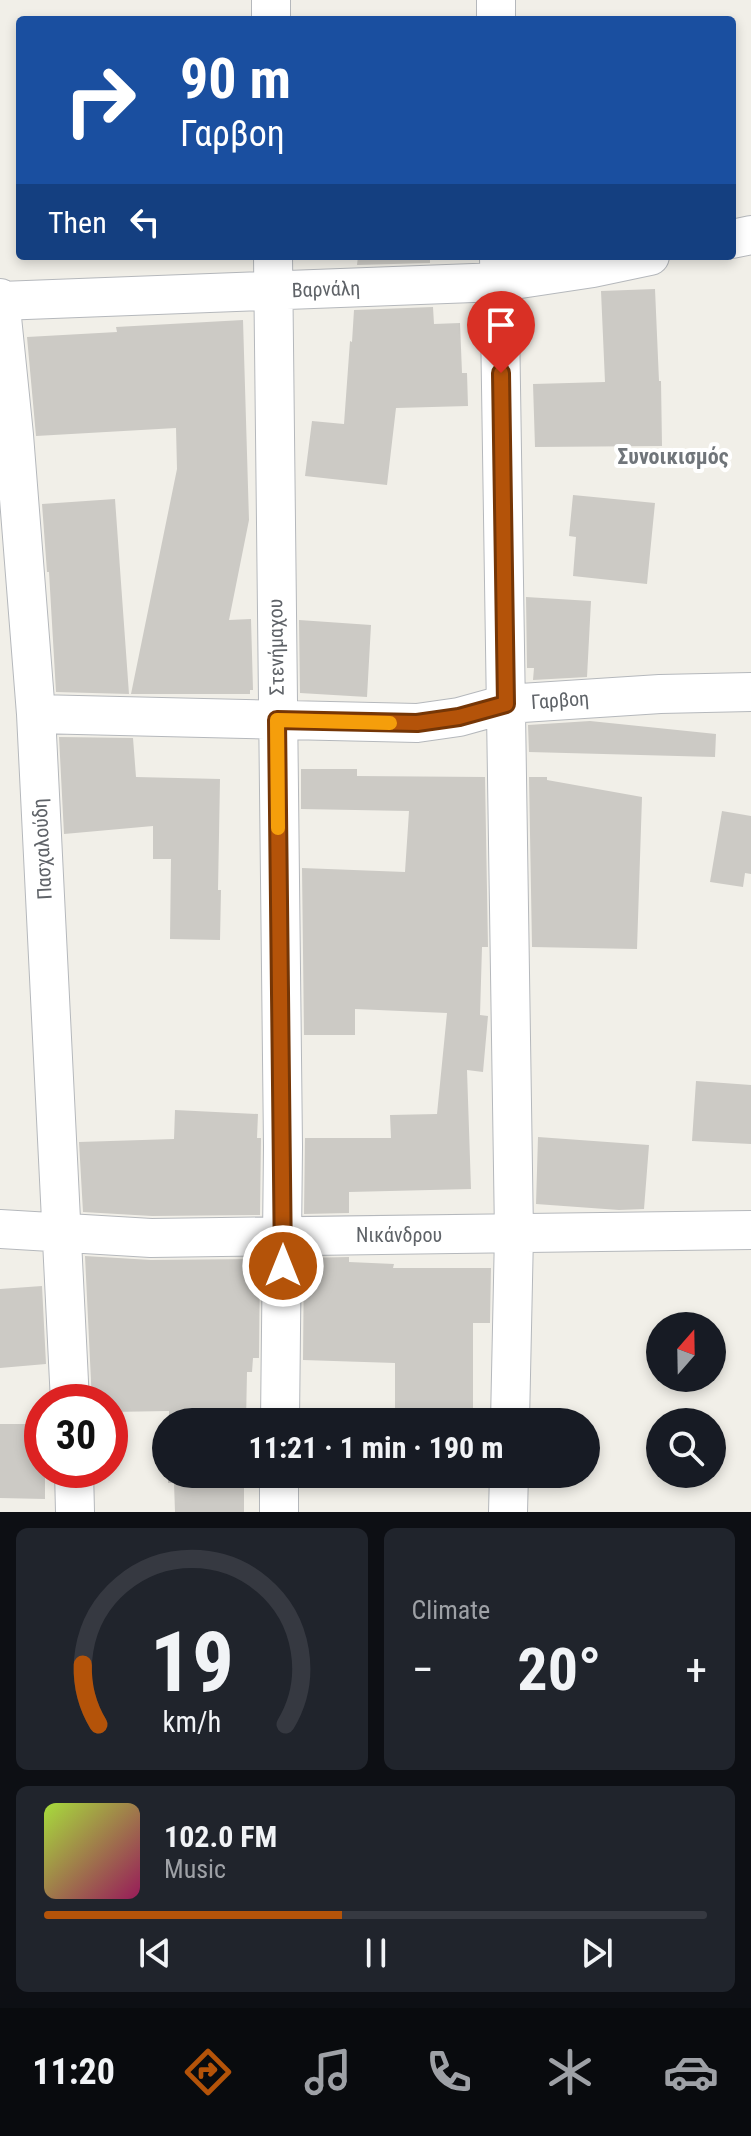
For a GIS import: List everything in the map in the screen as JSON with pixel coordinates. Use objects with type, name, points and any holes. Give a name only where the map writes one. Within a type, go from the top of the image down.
[{"type":"street","name":"Βαρνάλη","points":[[0,300],[273,274],[593,268],[631,260]]},
{"type":"street","points":[[499,269],[514,1234],[510,1408]]},
{"type":"street","name":"Στενήμαχου","points":[[273,274],[283,1235],[280,1408]]},
{"type":"street","name":"Πασχαλούδη","points":[[0,300],[36,714],[69,1384]]},
{"type":"street","name":"Γαρβοη","points":[[36,714],[417,723],[459,717],[506,704],[660,694],[751,692]]},
{"type":"street","name":"Νικάνδρου","points":[[0,1229],[151,1238],[751,1230]]},
{"type":"street","points":[[74,1488],[75,1512]]},
{"type":"street","points":[[279,1488],[279,1512]]},
{"type":"street","points":[[508,1512],[509,1488]]},
{"type":"building","points":[[358,260],[430,260],[430,263],[357,265]]},
{"type":"building","points":[[655,289],[662,446],[535,447],[533,384],[605,382],[601,291]]},
{"type":"building","points":[[433,307],[434,324],[460,323],[462,373],[467,373],[468,406],[396,408],[387,485],[305,476],[312,421],[344,424],[354,310]]},
{"type":"building","points":[[243,320],[249,520],[229,620],[251,619],[253,690],[250,694],[131,694],[177,469],[176,428],[36,436],[27,337],[117,332],[116,327]]},
{"type":"building","points":[[573,495],[655,503],[647,584],[573,576],[576,537],[569,536]]},
{"type":"building","points":[[115,499],[129,694],[56,692],[42,504]]},
{"type":"building","points":[[526,597],[591,601],[587,677],[533,680],[534,668],[527,668]]},
{"type":"building","points":[[299,620],[371,625],[367,697],[300,693]]},
{"type":"building","points":[[590,721],[716,734],[715,757],[529,752],[528,725]]},
{"type":"building","points":[[59,737],[133,738],[136,777],[220,779],[220,940],[170,939],[171,859],[153,859],[153,826],[64,834]]},
{"type":"building","points":[[301,769],[357,769],[357,776],[485,777],[488,947],[482,947],[480,1015],[488,1016],[483,1072],[467,1070],[471,1189],[349,1192],[349,1213],[304,1214],[305,1138],[391,1138],[390,1115],[437,1114],[447,1013],[355,1009],[355,1035],[304,1035],[302,868],[405,872],[409,811],[301,809]]},
{"type":"building","points":[[529,777],[547,777],[547,780],[642,797],[637,949],[532,947]]},
{"type":"building","points":[[722,811],[751,816],[751,874],[745,873],[743,887],[710,882]]},
{"type":"building","points":[[696,1081],[751,1085],[751,1144],[692,1141]]},
{"type":"building","points":[[175,1110],[258,1114],[257,1138],[261,1138],[260,1215],[152,1216],[83,1212],[79,1142],[174,1139]]},
{"type":"building","points":[[538,1137],[649,1145],[644,1209],[536,1204]]},
{"type":"building","points":[[85,1256],[151,1260],[260,1259],[259,1358],[253,1358],[252,1372],[247,1372],[246,1408],[152,1408],[152,1411],[128,1412],[128,1384],[91,1384]]},
{"type":"building","points":[[349,1257],[349,1262],[394,1264],[393,1268],[491,1268],[490,1323],[473,1323],[473,1408],[395,1408],[395,1363],[303,1360],[304,1258]]},
{"type":"building","points":[[42,1286],[46,1364],[0,1368],[0,1289]]},
{"type":"building","points":[[0,1424],[24,1424],[24,1488],[45,1488],[45,1499],[0,1498]]},
{"type":"building","points":[[174,1488],[244,1488],[244,1512],[175,1512]]},
{"type":"slow traffic","points":[[278,828],[277,720],[390,723]]},
{"type":"district","name":"Συνοικισμός","points":[[673,456]]},
{"type":"route","points":[[283,1266],[277,720],[417,723],[459,717],[506,704],[501,373]]}]
